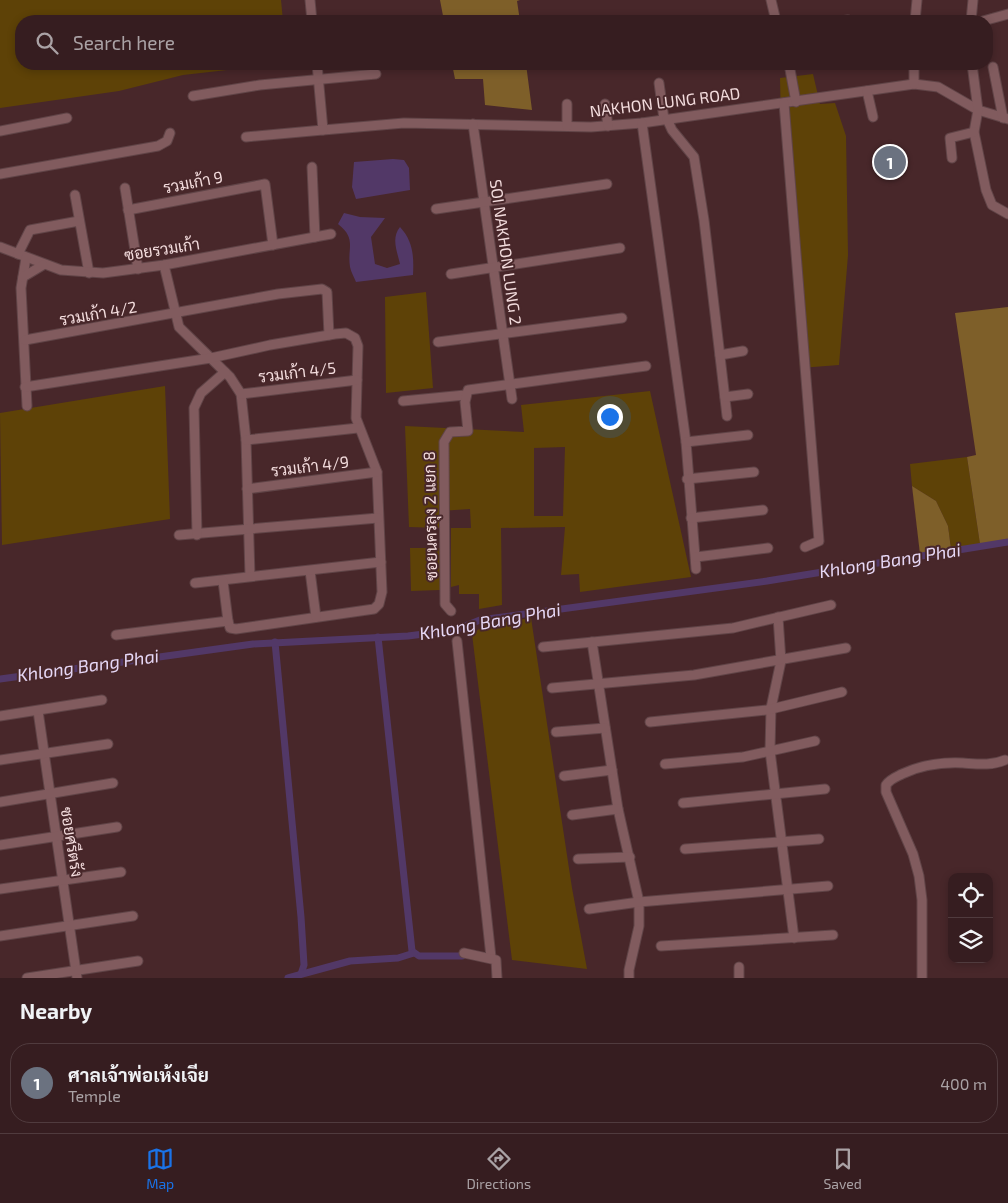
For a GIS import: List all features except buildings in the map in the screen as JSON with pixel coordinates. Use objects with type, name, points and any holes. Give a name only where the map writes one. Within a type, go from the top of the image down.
[{"type":"street","points":[[310,0],[311,15]]},
{"type":"street","points":[[771,0],[775,15]]},
{"type":"street","points":[[916,15],[917,0]]},
{"type":"street","points":[[972,15],[973,0]]},
{"type":"street","points":[[993,18],[1008,14]]},
{"type":"street","points":[[994,67],[1005,118]]},
{"type":"street","points":[[318,70],[322,130]]},
{"type":"street","points":[[790,70],[796,102]]},
{"type":"street","points":[[914,70],[914,84]]},
{"type":"street","points":[[973,70],[978,110],[974,132],[988,197],[992,205],[1008,214]]},
{"type":"street","points":[[193,96],[260,85],[376,74]]},
{"type":"street","points":[[659,83],[666,119],[672,130],[694,157],[727,416]]},
{"type":"street","name":"NAKHON LUNG ROAD","points":[[246,137],[404,123],[608,126],[796,102],[914,84],[938,87],[978,110],[1005,118]]},
{"type":"street","points":[[867,92],[873,117]]},
{"type":"street","points":[[784,103],[819,541],[805,547]]},
{"type":"street","points":[[567,104],[567,126]]},
{"type":"street","points":[[605,104],[608,126]]},
{"type":"street","points":[[0,131],[67,118]]},
{"type":"street","points":[[642,123],[686,442],[687,479],[696,569]]},
{"type":"street","name":"SOI NAKHON LUNG 2","points":[[473,124],[512,399]]},
{"type":"street","points":[[952,158],[950,138],[974,132]]},
{"type":"street","points":[[0,174],[158,146],[167,141],[170,133]]},
{"type":"street","points":[[312,168],[315,237]]},
{"type":"street","points":[[262,174],[273,245]]},
{"type":"street","name":"รวมเก้า 9","points":[[128,210],[264,184]]},
{"type":"street","points":[[436,209],[607,184]]},
{"type":"street","points":[[125,188],[138,268]]},
{"type":"street","points":[[75,195],[89,273]]},
{"type":"street","points":[[27,406],[21,288],[23,277],[22,256],[30,230],[80,221]]},
{"type":"street","name":"ซอยรวมเก้า","points":[[0,248],[61,270],[89,273],[164,265],[331,234]]},
{"type":"street","points":[[451,274],[620,248]]},
{"type":"street","points":[[23,277],[43,264]]},
{"type":"street","points":[[164,265],[175,314],[182,331],[225,372],[241,394],[246,440],[250,576]]},
{"type":"street","name":"รวมเก้า 4/2","points":[[25,340],[278,294],[322,289],[327,292],[329,335]]},
{"type":"street","points":[[438,342],[556,325],[622,318]]},
{"type":"street","points":[[25,387],[211,358],[329,335],[346,333],[352,335],[357,341],[358,428],[377,472],[382,592],[378,607],[236,629],[230,628],[223,580]]},
{"type":"street","points":[[720,355],[743,351]]},
{"type":"street","points":[[403,401],[465,395],[468,390],[646,366]]},
{"type":"street","points":[[197,535],[194,408],[201,393],[225,372]]},
{"type":"street","name":"รวมเก้า 4/5","points":[[241,394],[357,380]]},
{"type":"street","points":[[725,397],[748,394]]},
{"type":"street","name":"ซอยนครลุง 2 แยก 8","points":[[451,611],[445,604],[444,442],[450,432],[468,431],[465,395]]},
{"type":"street","points":[[246,440],[358,428]]},
{"type":"street","points":[[686,442],[748,435]]},
{"type":"street","name":"รวมเก้า 4/9","points":[[247,489],[377,472]]},
{"type":"street","points":[[687,479],[754,472]]},
{"type":"street","points":[[691,518],[763,510]]},
{"type":"street","points":[[179,535],[248,531],[378,518]]},
{"type":"street","points":[[696,557],[768,548]]},
{"type":"street","points":[[195,583],[381,562]]},
{"type":"street","points":[[310,571],[316,617]]},
{"type":"street","points":[[543,647],[733,628],[831,605]]},
{"type":"street","points":[[778,617],[780,660],[771,708],[770,752],[794,938]]},
{"type":"street","points":[[116,635],[228,622]]},
{"type":"street","points":[[457,641],[491,957]]},
{"type":"street","points":[[592,642],[618,809],[639,902],[639,926],[629,970],[629,978]]},
{"type":"street","points":[[552,688],[694,675],[846,648]]},
{"type":"street","points":[[650,722],[771,708],[842,692]]},
{"type":"street","points":[[0,716],[102,700]]},
{"type":"street","name":"ซอยศรีตรัง","points":[[38,711],[64,881],[76,975]]},
{"type":"street","points":[[556,732],[605,728]]},
{"type":"street","points":[[665,764],[770,752],[815,741]]},
{"type":"street","points":[[0,760],[108,744]]},
{"type":"street","points":[[922,978],[921,886],[912,854],[886,792],[886,785],[908,771],[929,765],[996,764],[1005,760]]},
{"type":"street","points":[[564,776],[612,770]]},
{"type":"street","points":[[0,802],[113,784]]},
{"type":"street","points":[[683,803],[825,788]]},
{"type":"street","points":[[572,815],[618,809]]},
{"type":"street","points":[[0,845],[117,827]]},
{"type":"street","points":[[685,850],[819,839]]},
{"type":"street","points":[[578,859],[630,857]]},
{"type":"street","points":[[0,889],[121,872]]},
{"type":"street","points":[[589,909],[639,902],[828,886]]},
{"type":"street","points":[[0,936],[133,916]]},
{"type":"street","points":[[661,946],[833,936]]},
{"type":"street","points":[[464,953],[491,957],[498,963],[496,978]]},
{"type":"street","points":[[27,978],[76,975],[138,961]]},
{"type":"street","points":[[739,967],[739,978]]},
{"type":"shaded area","points":[[0,0],[281,0],[282,15],[15,15],[15,70],[227,70],[183,75],[119,91],[0,108]]},
{"type":"shaded area","points":[[440,0],[520,0],[517,1],[519,15],[443,15]]},
{"type":"shaded area","points":[[453,70],[527,70],[532,110],[485,105],[483,79],[455,79]]},
{"type":"shaded area","points":[[813,74],[820,104],[835,103],[846,136],[848,255],[839,365],[800,368],[781,123],[780,78]]},
{"type":"shaded area","points":[[404,160],[409,168],[410,190],[356,199],[352,187],[354,162]]},
{"type":"shaded area","points":[[344,213],[360,217],[385,218],[371,237],[375,264],[387,268],[400,264],[395,240],[400,227],[408,238],[412,249],[413,275],[356,282],[350,267],[349,239],[344,229],[338,224]]},
{"type":"shaded area","points":[[426,292],[433,388],[386,393],[385,297]]},
{"type":"shaded area","points":[[1008,307],[1008,539],[980,544],[967,457],[976,455],[955,313]]},
{"type":"shaded area","points":[[165,386],[170,519],[2,545],[0,413]]},
{"type":"shaded area","points":[[650,391],[691,577],[580,592],[579,574],[561,575],[565,527],[501,528],[502,605],[479,609],[479,594],[459,594],[459,585],[451,587],[451,528],[471,528],[470,509],[440,511],[441,528],[409,527],[405,426],[524,432],[521,405]],"holes":[[[565,447],[563,516],[534,516],[534,448]]]},
{"type":"shaded area","points":[[967,457],[980,544],[951,549],[948,526],[936,501],[912,486],[910,464]]},
{"type":"shaded area","points":[[912,486],[936,501],[948,526],[951,549],[920,554]]},
{"type":"shaded area","points":[[410,548],[441,548],[440,590],[411,591]]},
{"type":"shaded area","points":[[531,618],[572,888],[587,969],[512,960],[472,634],[485,625]]},
{"type":"waterway","name":"Khlong Bang Phai","points":[[0,679],[253,644],[408,636],[455,630],[480,620],[767,581],[1008,542]]},
{"type":"waterway","points":[[378,637],[412,951],[419,956],[462,956]]},
{"type":"waterway","points":[[275,642],[301,917],[304,965],[301,974]]},
{"type":"waterway","points":[[288,978],[350,961],[398,958],[414,953]]},
{"type":"place","name":"ศาลเจ้าพ่อเห้งเจีย","points":[[890,162]]}]
